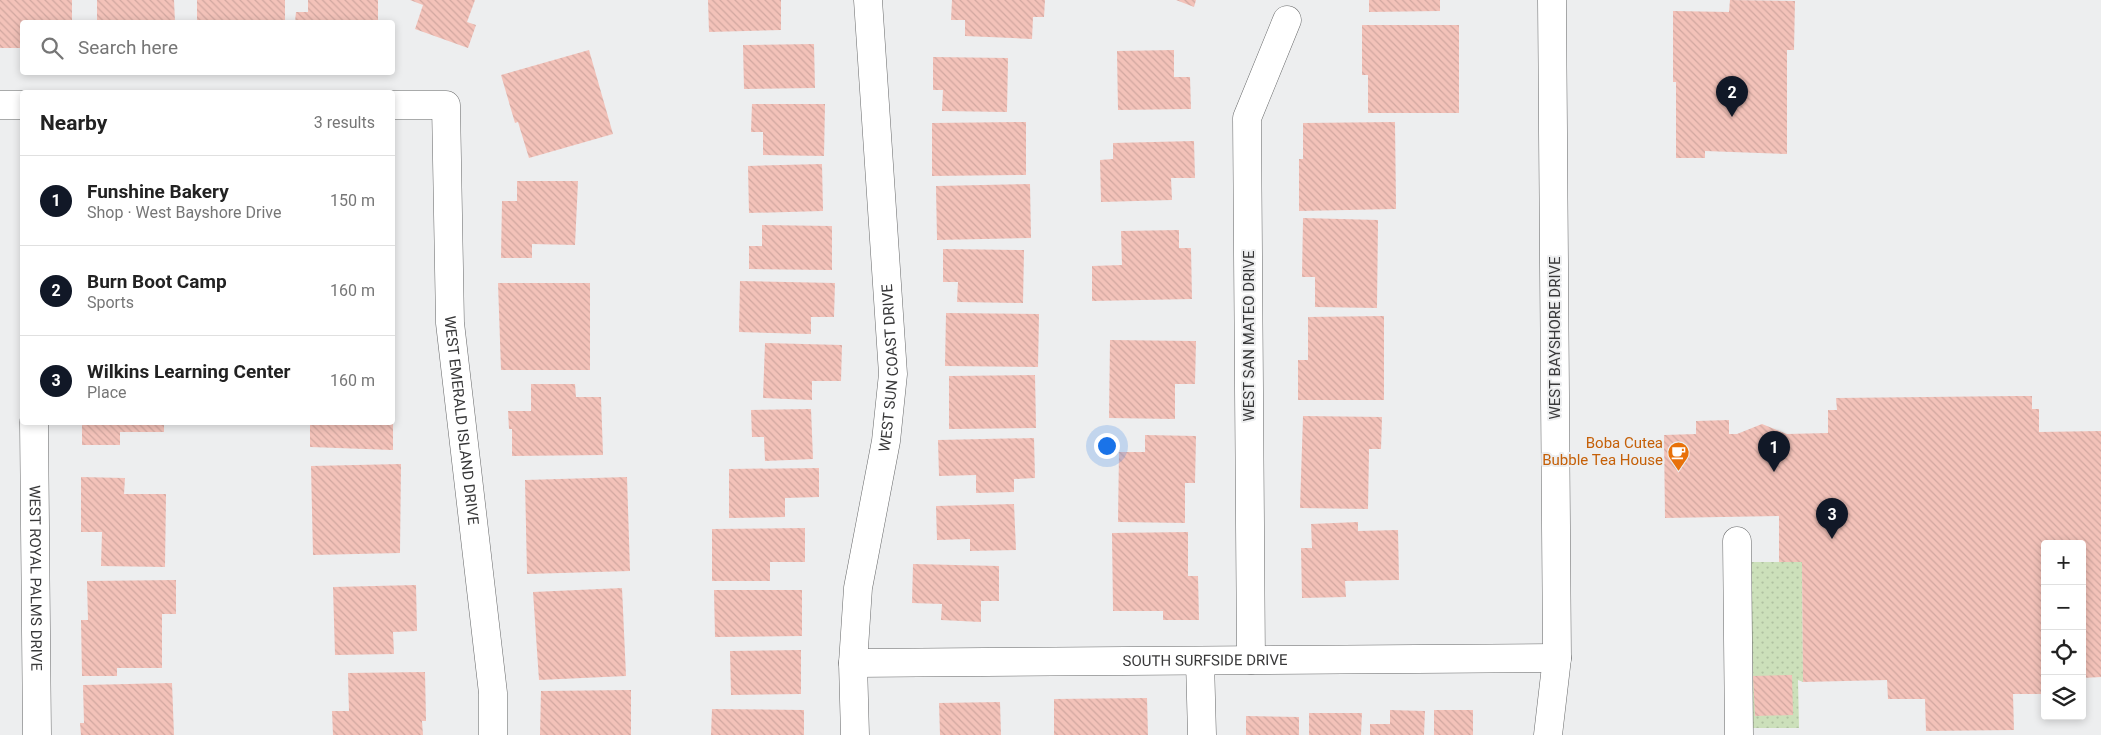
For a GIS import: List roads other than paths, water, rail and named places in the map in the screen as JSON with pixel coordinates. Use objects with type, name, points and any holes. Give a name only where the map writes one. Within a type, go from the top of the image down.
[{"type":"street","name":"WEST SUN COAST DRIVE","points":[[854,735],[853,663],[858,588],[886,441],[893,374],[868,0]]},
{"type":"street","name":"WEST BAYSHORE DRIVE","points":[[1548,735],[1557,658],[1552,0]]},
{"type":"street","name":"WEST SAN MATEO DRIVE","points":[[1251,660],[1247,118],[1287,20]]},
{"type":"street","points":[[0,105],[20,105]]},
{"type":"street","name":"WEST EMERALD ISLAND DRIVE","points":[[395,105],[446,105],[450,323],[493,693],[493,735]]},
{"type":"street","name":"WEST ROYAL PALMS DRIVE","points":[[34,425],[37,735]]},
{"type":"street","points":[[1738,541],[1739,735]]},
{"type":"street","name":"SOUTH SURFSIDE DRIVE","points":[[853,663],[1557,658]]},
{"type":"street","points":[[1200,661],[1202,735]]},
{"type":"place","name":"Burn Boot Camp","points":[[1732,117]]},
{"type":"place","name":"Boba Cutea Bubble Tea House","points":[[1679,471]]},
{"type":"place","name":"Funshine Bakery","points":[[1774,472]]},
{"type":"place","name":"Wilkins Learning Center","points":[[1832,539]]}]
